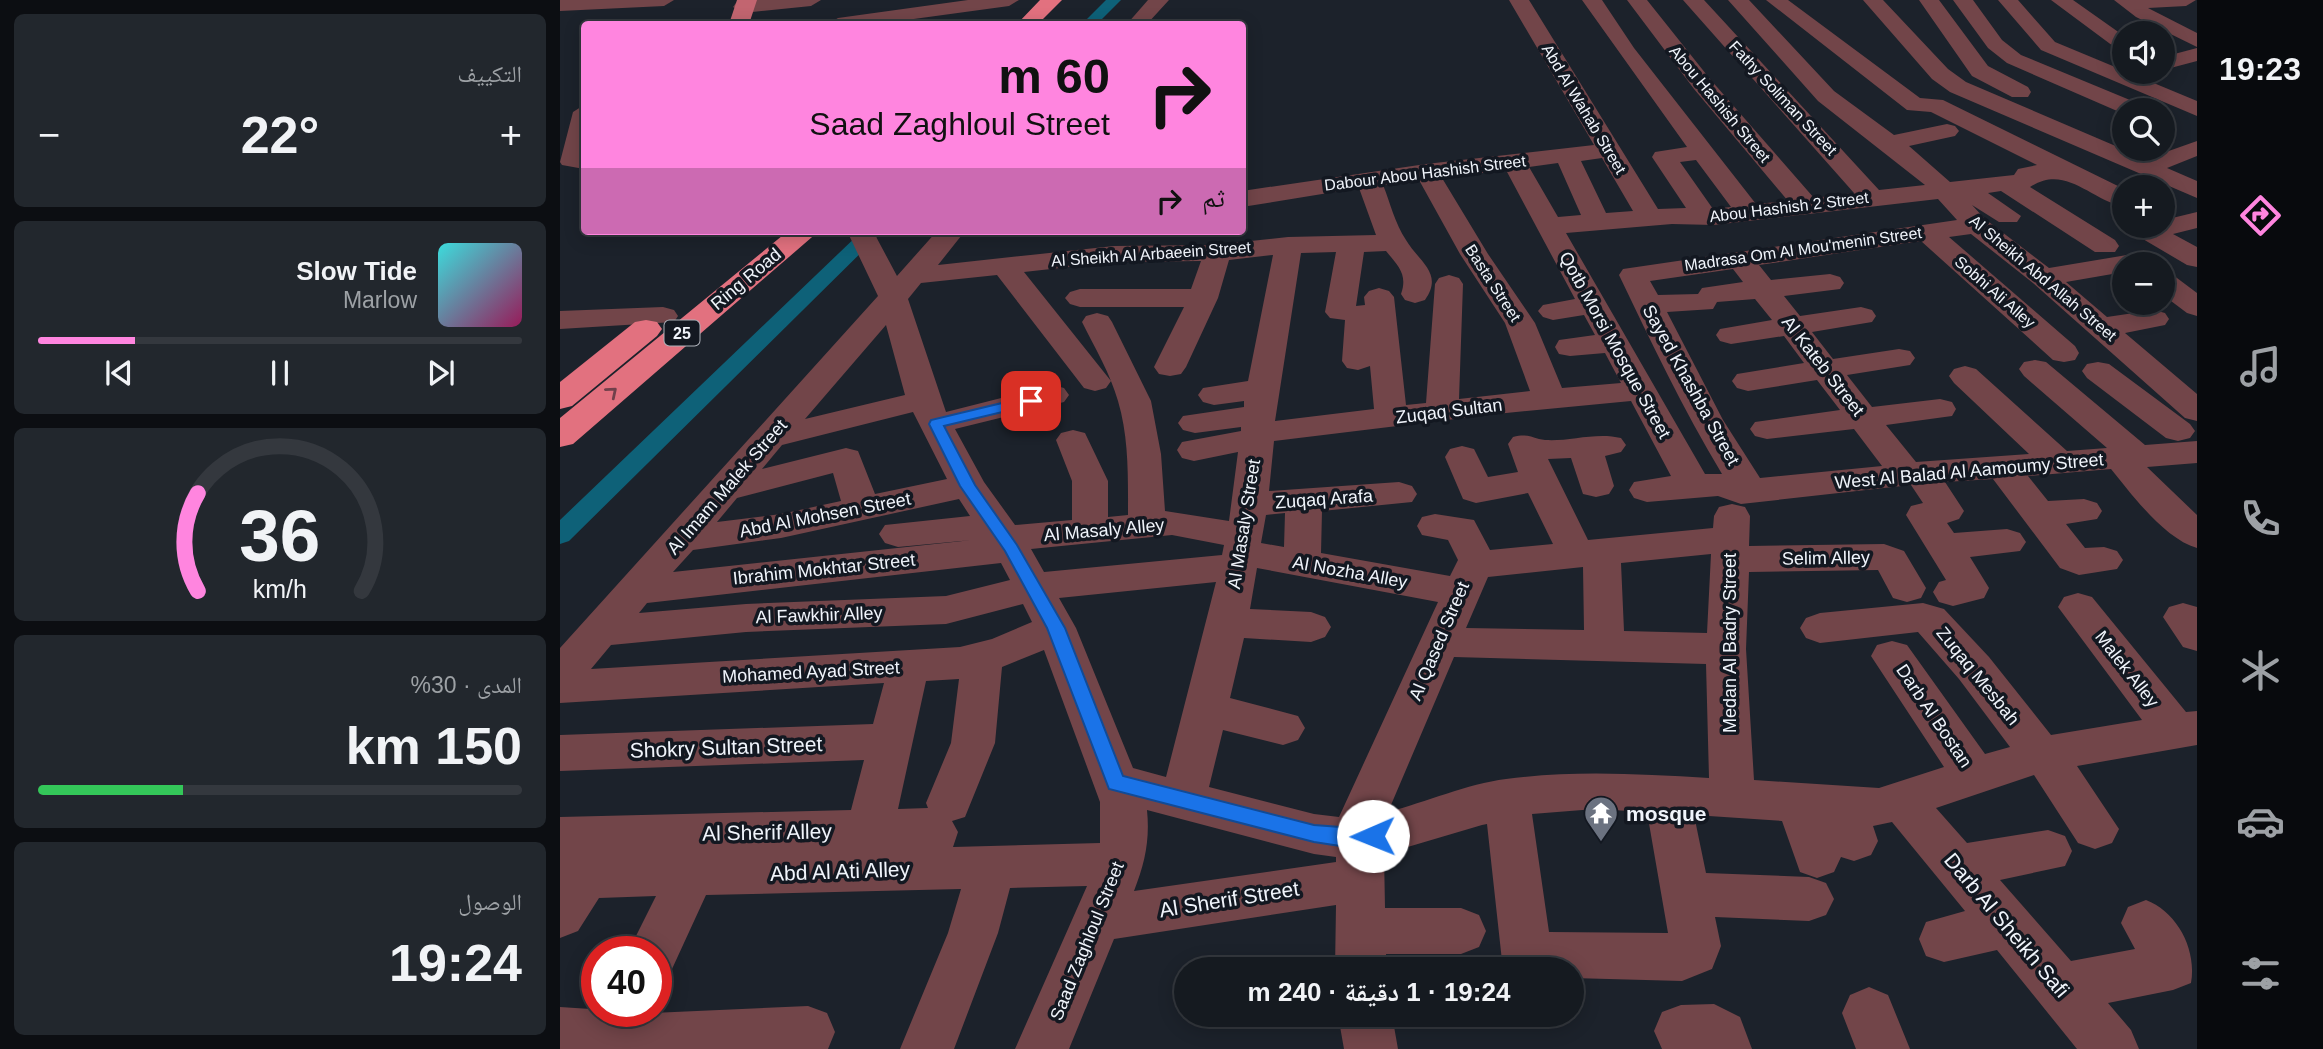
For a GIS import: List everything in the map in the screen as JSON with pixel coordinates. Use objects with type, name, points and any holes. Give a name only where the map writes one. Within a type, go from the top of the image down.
[{"type":"highway","points":[[1030,21],[1052,0]]},
{"type":"highway","points":[[1047,21],[1069,0]]},
{"type":"highway","name":"Ring Road","points":[[560,398],[759,235]]},
{"type":"highway","name":"Ring Road","points":[[560,436],[800,235]]},
{"type":"main road","points":[[724,21],[739,8]]},
{"type":"street","points":[[560,22],[639,14],[664,0]]},
{"type":"street","points":[[739,8],[811,0]]},
{"type":"street","points":[[859,21],[1009,0]]},
{"type":"street","points":[[1140,21],[1159,0]]},
{"type":"street","name":"Abd Al Wahab Street","points":[[1518,0],[1650,218]]},
{"type":"street","points":[[1592,0],[1654,88],[1749,213]]},
{"type":"street","name":"Abou Hashish Street","points":[[1637,0],[1703,85],[1806,205]]},
{"type":"street","name":"Al Sheikh Abd Allah Street","points":[[1738,0],[1826,96],[1865,123],[1895,152],[1952,188],[1976,225],[2103,327],[2192,426]]},
{"type":"street","points":[[1776,0],[1916,105]]},
{"type":"street","points":[[1873,0],[1944,78],[1958,87],[2112,142]]},
{"type":"street","points":[[1929,0],[1984,75],[2112,131]]},
{"type":"street","points":[[1963,0],[2006,54],[2112,101]]},
{"type":"street","points":[[2008,0],[2044,43],[2112,67]]},
{"type":"street","points":[[2061,0],[2112,37]]},
{"type":"street","points":[[2085,19],[2127,8],[2186,0]]},
{"type":"street","points":[[560,5],[639,14]]},
{"type":"street","points":[[2127,8],[2184,32]]},
{"type":"street","name":"Fathy Soliman Street","points":[[1702,20],[1765,89],[1815,132],[1871,197]]},
{"type":"street","points":[[1898,56],[1922,54]]},
{"type":"street","points":[[2175,61],[2197,54]]},
{"type":"street","points":[[1654,88],[1703,85],[1721,70]]},
{"type":"street","points":[[2168,98],[2193,81],[2175,71]]},
{"type":"street","points":[[2150,84],[2171,97],[2194,131],[2175,145]]},
{"type":"street","points":[[1728,111],[1765,89]]},
{"type":"street","points":[[1865,123],[1916,105],[1932,104],[2112,193]]},
{"type":"street","points":[[581,123],[571,160],[581,162]]},
{"type":"street","points":[[1768,135],[1815,132]]},
{"type":"street","points":[[1895,152],[1993,133]]},
{"type":"street","name":"Dabour Abou Hashish Street","points":[[1246,198],[1426,171],[1609,150]]},
{"type":"street","points":[[1699,225],[1664,158],[1703,152]]},
{"type":"street","points":[[1566,155],[1597,222]]},
{"type":"street","name":"Qotb Morsi Mosque Street","points":[[1513,161],[1694,485]]},
{"type":"street","points":[[2161,161],[2197,190]]},
{"type":"street","points":[[2170,161],[2197,167]]},
{"type":"street","points":[[2051,165],[2112,208]]},
{"type":"street","name":"Abou Hashish 2 Street","points":[[1549,226],[1650,218],[1699,225],[1749,213],[1952,188],[1997,174],[2025,181],[2026,174],[2051,165]]},
{"type":"street","name":"Basta Street","points":[[1426,171],[1474,254],[1520,323],[1539,434],[1589,552]]},
{"type":"street","points":[[1997,174],[2105,246]]},
{"type":"street","points":[[1368,179],[1379,214],[1393,243],[1416,269],[1419,283],[1415,294]]},
{"type":"street","points":[[1952,188],[2007,213]]},
{"type":"street","name":"Al Masaly Street","points":[[1183,800],[1227,623],[1243,540],[1259,419],[1277,318],[1271,240],[1296,191]]},
{"type":"street","points":[[2178,222],[2197,239]]},
{"type":"street","name":"Madrasa Om Al Mou'menin Street","points":[[1644,300],[1637,273],[1976,225]]},
{"type":"street","name":"Sobhi Ali Alley","points":[[1926,231],[2064,353]]},
{"type":"street","name":"Saad Zaghloul Street","points":[[863,235],[902,286],[930,412],[968,486],[1035,587],[1056,628],[1116,783],[1126,817],[1121,864],[1042,1049]]},
{"type":"street","name":"Al Imam Malek Street","points":[[560,676],[948,235]]},
{"type":"street","points":[[2161,238],[2197,259]]},
{"type":"street","name":"Al Sheikh Al Arbaeein Street","points":[[902,286],[1004,266],[1089,256],[1162,241],[1218,252],[1271,240],[1393,243]]},
{"type":"street","points":[[2009,250],[2046,243]]},
{"type":"street","points":[[1340,313],[1351,244]]},
{"type":"street","points":[[1170,367],[1203,298],[1218,252]]},
{"type":"street","name":"Al Kateb Street","points":[[1738,258],[1863,418],[1946,510],[1924,515],[1944,546]]},
{"type":"street","points":[[770,438],[930,412],[1042,398],[1040,415],[1092,391],[1004,266]]},
{"type":"street","points":[[2043,277],[2112,266]]},
{"type":"street","points":[[1714,312],[1763,290],[1830,283]]},
{"type":"street","points":[[1442,411],[1448,284]]},
{"type":"street","points":[[2175,290],[2197,307]]},
{"type":"street","points":[[1147,524],[1143,449],[1137,411],[1129,386],[1088,310],[1203,298]]},
{"type":"street","points":[[1644,300],[1793,327],[1861,316]]},
{"type":"street","name":"Sayed Khashba Street","points":[[1644,300],[1745,492]]},
{"type":"street","points":[[1358,360],[1360,315],[1380,305],[1391,418]]},
{"type":"street","points":[[1553,311],[1593,305]]},
{"type":"street","points":[[560,320],[663,316]]},
{"type":"street","points":[[2103,327],[2154,326]]},
{"type":"street","points":[[1570,347],[1613,343]]},
{"type":"street","points":[[1748,381],[1899,359]]},
{"type":"street","points":[[2035,369],[2129,457],[2152,495],[2197,535]]},
{"type":"street","points":[[2098,371],[2152,412],[2192,426]]},
{"type":"street","points":[[1965,376],[2058,462]]},
{"type":"street","name":"Zuqaq Sultan","points":[[1259,419],[1391,418],[1442,411],[1539,434],[1640,391]]},
{"type":"street","points":[[1213,395],[1259,419]]},
{"type":"street","points":[[1767,429],[1940,409]]},
{"type":"street","points":[[1195,437],[1259,419]]},
{"type":"street","name":"West Al Balad Al Aamoumy Street","points":[[1745,492],[1914,474],[2129,457],[2192,426]]},
{"type":"street","points":[[1462,457],[1476,491],[1539,434],[1597,446],[1596,485]]},
{"type":"street","points":[[1073,440],[1090,481],[1090,530]]},
{"type":"street","points":[[725,490],[846,459],[862,509]]},
{"type":"street","points":[[2002,466],[2074,560],[2104,560]]},
{"type":"street","points":[[1647,490],[1722,485],[1745,492]]},
{"type":"street","name":"Abd Al Mohsen Street","points":[[681,539],[781,526],[968,486]]},
{"type":"street","name":"Medan Al Badry Street","points":[[1732,799],[1726,649],[1729,549],[1733,496],[1745,492]]},
{"type":"street","name":"Zuqaq Arafa","points":[[1243,540],[1304,500],[1399,494]]},
{"type":"street","points":[[1301,564],[1304,500]]},
{"type":"street","points":[[2038,513],[2084,511]]},
{"type":"street","name":"Al Masaly Alley","points":[[1004,538],[1147,524],[1189,525],[1243,540]]},
{"type":"street","points":[[1435,526],[1461,529],[1469,577]]},
{"type":"street","points":[[898,534],[1004,538]]},
{"type":"street","name":"Ibrahim Mokhtar Street","points":[[637,590],[1004,538]]},
{"type":"street","name":"Al Nozha Alley","points":[[1243,540],[1301,564],[1469,577]]},
{"type":"street","name":"Al Fawkhir Alley","points":[[600,631],[746,618],[946,610],[1243,540]]},
{"type":"street","points":[[1952,592],[1970,588],[1944,546],[2007,542]]},
{"type":"street","name":"Al Qased Street","points":[[1358,852],[1438,642],[1469,577],[1589,552],[1729,549]]},
{"type":"street","name":"Selim Alley","points":[[1729,549],[1884,557],[1891,560],[1907,587]]},
{"type":"street","points":[[1589,552],[1604,646]]},
{"type":"street","name":"Malek Alley","points":[[2078,607],[2186,729]]},
{"type":"street","name":"Zuqaq Mesbah","points":[[1820,628],[1923,617],[1930,619],[1974,668],[2043,754]]},
{"type":"street","points":[[1227,623],[1311,627]]},
{"type":"street","name":"Mohamed Ayad Street","points":[[560,687],[909,667],[982,658],[1056,628]]},
{"type":"street","points":[[1438,642],[1726,649]]},
{"type":"street","name":"Darb Al Bostan","points":[[1892,656],[1975,776]]},
{"type":"street","points":[[949,803],[973,743],[982,658]]},
{"type":"street","points":[[870,829],[909,667]]},
{"type":"street","points":[[1206,709],[1283,728]]},
{"type":"street","points":[[1685,894],[1825,841],[1871,807],[1902,801],[2043,754],[2186,729]]},
{"type":"street","name":"Shokry Sultan Street","points":[[560,754],[891,741]]},
{"type":"street","points":[[2043,754],[2095,829]]},
{"type":"street","points":[[1116,783],[1314,834],[1358,852],[1360,951],[1461,930]]},
{"type":"street","name":"Al Sherif Street","points":[[1098,919],[1358,852],[1507,798],[1572,790],[1732,799],[1825,841]]},
{"type":"street","points":[[1584,960],[1689,956],[1696,946],[1667,796]]},
{"type":"street","points":[[1507,798],[1541,957]]},
{"type":"street","name":"Darb Al Sheikh Safi","points":[[1902,801],[2112,1049]]},
{"type":"street","name":"Al Sherif Alley","points":[[567,876],[870,829],[933,829],[922,869]]},
{"type":"street","points":[[1956,866],[2048,851]]},
{"type":"street","name":"Abd Al Ati Alley","points":[[567,876],[1121,864]]},
{"type":"street","points":[[927,1049],[973,933],[992,866]]},
{"type":"street","points":[[662,936],[692,874]]},
{"type":"street","points":[[2060,988],[2173,967],[2170,954],[2146,923]]},
{"type":"street","points":[[1944,939],[2007,925]]},
{"type":"street","points":[[1367,1027],[1371,1049]]},
{"type":"street","points":[[560,1033],[663,1039],[808,1032]]},
{"type":"waterway","points":[[1092,21],[1114,0]]},
{"type":"waterway","points":[[560,535],[869,235]]},
{"type":"place","name":"mosque","points":[[1601,843]]},
{"type":"route","points":[[1031,401],[936,424],[968,486],[1012,549],[1056,628],[1116,783],[1314,834],[1353,839],[1373,836]]}]
